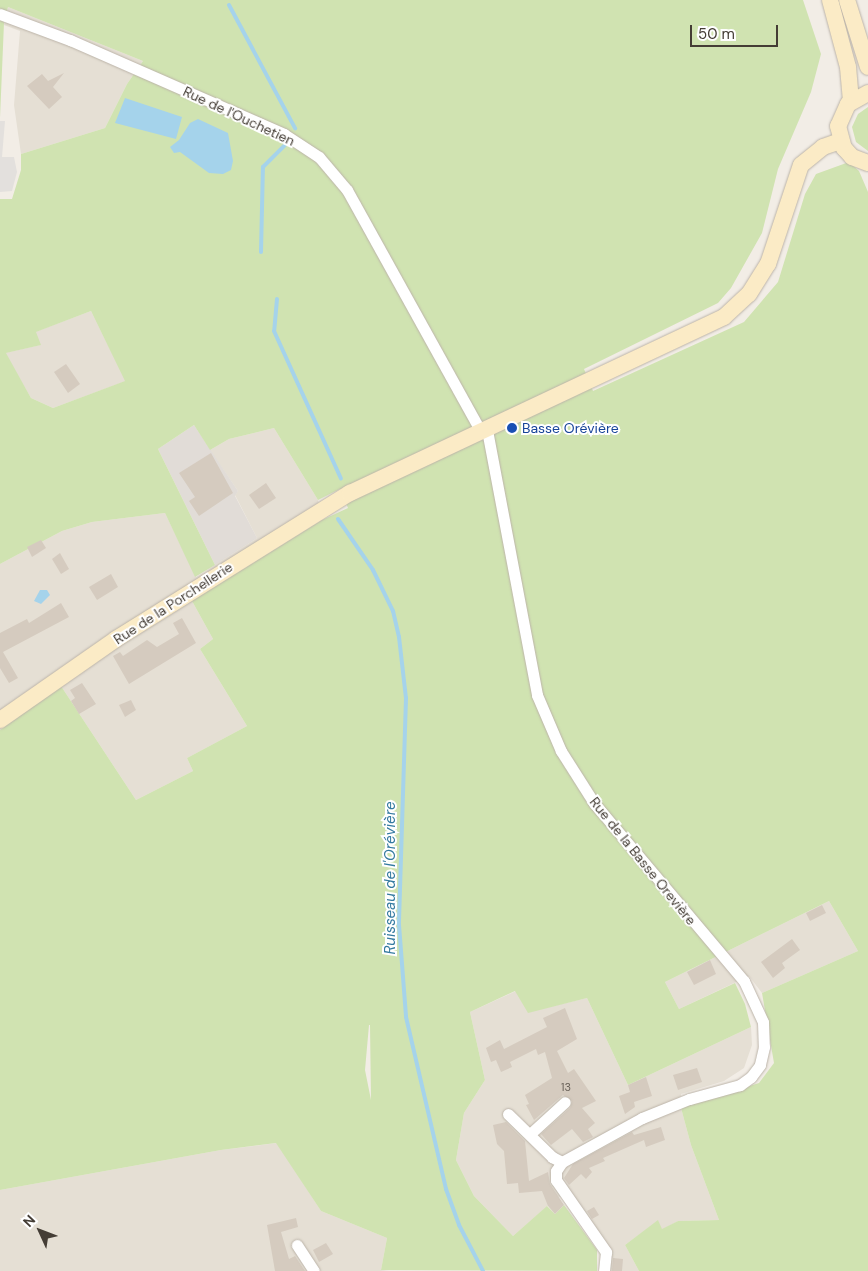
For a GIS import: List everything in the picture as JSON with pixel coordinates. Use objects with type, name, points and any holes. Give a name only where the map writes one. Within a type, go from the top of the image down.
[{"type":"street","points":[[830,0],[848,67],[851,102]]},
{"type":"street","points":[[847,0],[868,67]]},
{"type":"street","name":"Rue de l'Ouchetien","points":[[0,14],[70,40],[284,134],[319,157],[347,190],[484,431]]},
{"type":"street","points":[[867,166],[852,157],[840,141],[841,114],[851,102],[868,92]]},
{"type":"street","name":"Rue de la Porchellerie","points":[[0,720],[116,639],[350,493],[703,330],[732,312],[749,294],[768,264],[801,165],[812,154],[840,141]]},
{"type":"street","name":"Rue de la Basse Orevière","points":[[484,431],[537,695],[561,751],[594,803],[744,981],[763,1022],[764,1047],[760,1065],[740,1085],[689,1100],[642,1118],[562,1162]]},
{"type":"street","points":[[530,1134],[565,1102]]},
{"type":"street","points":[[508,1114],[552,1157],[562,1162],[556,1170],[556,1180],[606,1252],[604,1271]]},
{"type":"street","points":[[297,1245],[314,1271]]},
{"type":"shaded area","points":[[8,7],[143,61],[127,84],[105,128],[21,154],[14,105],[20,31],[4,25]]},
{"type":"shaded area","points":[[0,121],[5,121],[2,157],[14,157],[17,172],[12,191],[0,192]]},
{"type":"shaded area","points":[[91,311],[126,381],[53,408],[31,398],[5,353],[40,345],[35,332]]},
{"type":"shaded area","points":[[194,425],[238,491],[235,496],[257,538],[215,565],[158,449]]},
{"type":"shaded area","points":[[274,428],[318,500],[322,520],[192,601],[213,639],[200,649],[247,726],[187,758],[193,771],[136,800],[61,686],[0,730],[0,564],[62,531],[92,522],[165,513],[196,577],[257,538],[235,495],[238,491],[210,450],[229,439]]},
{"type":"shaded area","points":[[829,901],[858,951],[762,993],[749,976],[679,1009],[665,982]]},
{"type":"shaded area","points":[[516,991],[528,1012],[587,998],[628,1085],[751,1027],[752,1045],[744,1068],[724,1081],[681,1094],[681,1108],[691,1145],[719,1220],[678,1221],[662,1230],[658,1221],[625,1245],[639,1271],[609,1271],[612,1250],[572,1195],[558,1197],[513,1236],[474,1196],[456,1160],[464,1113],[485,1080],[470,1012]]},
{"type":"shaded area","points":[[277,1143],[321,1211],[387,1238],[381,1270],[389,1271],[0,1271],[0,1190],[221,1150]]},
{"type":"green space","points":[[0,0],[803,0],[821,54],[811,92],[778,169],[762,233],[731,288],[718,303],[584,369],[593,391],[744,322],[778,282],[805,194],[816,174],[849,162],[859,171],[868,192],[868,1271],[639,1271],[625,1245],[658,1220],[662,1229],[678,1221],[719,1220],[691,1145],[681,1108],[759,1083],[774,1063],[762,993],[858,951],[829,901],[665,982],[679,1009],[735,983],[745,1004],[751,1027],[628,1085],[587,998],[528,1013],[515,991],[470,1012],[485,1080],[464,1113],[456,1160],[474,1196],[513,1236],[547,1206],[555,1214],[564,1205],[597,1250],[597,1271],[381,1270],[387,1238],[321,1211],[276,1143],[221,1150],[0,1190],[0,730],[61,686],[136,800],[193,771],[187,758],[247,726],[200,649],[213,639],[192,601],[322,520],[348,508],[340,489],[318,500],[274,428],[229,439],[210,450],[194,425],[158,449],[215,565],[195,577],[165,513],[92,522],[62,531],[0,564],[0,199],[12,199],[21,170],[21,154],[105,128],[127,84],[143,61],[8,7],[4,23],[0,118]],"holes":[[[91,311],[125,381],[53,408],[31,398],[6,353],[41,345],[36,332]],[[370,1025],[371,1100],[365,1070]]]},
{"type":"green space","points":[[868,107],[868,151],[856,142],[852,127],[858,114]]},
{"type":"water","points":[[125,98],[182,117],[176,139],[115,123]]},
{"type":"water","points":[[198,119],[228,133],[233,161],[231,170],[223,174],[209,173],[180,152],[174,153],[170,147],[179,140],[190,123]]},
{"type":"water","points":[[40,590],[47,590],[50,595],[41,604],[34,601]]},
{"type":"building","points":[[64,73],[53,87],[62,97],[49,109],[27,86],[42,74],[48,81]]},
{"type":"building","points":[[66,364],[80,384],[68,393],[54,372]]},
{"type":"building","points":[[211,453],[233,493],[199,516],[189,501],[195,497],[179,473]]},
{"type":"building","points":[[266,483],[276,498],[259,509],[249,495]]},
{"type":"building","points":[[41,540],[46,548],[32,557],[27,547]]},
{"type":"building","points":[[60,553],[69,569],[61,574],[52,559]]},
{"type":"building","points":[[111,574],[118,587],[97,600],[89,587]]},
{"type":"building","points":[[61,603],[69,617],[3,652],[18,678],[9,683],[0,668],[0,633],[27,619],[29,623]]},
{"type":"building","points":[[182,618],[196,643],[129,684],[113,656],[120,652],[123,656],[147,640],[157,647],[179,634],[173,623]]},
{"type":"building","points":[[82,683],[96,704],[79,714],[71,701],[75,698],[70,690]]},
{"type":"building","points":[[131,700],[136,710],[125,717],[119,705]]},
{"type":"building","points":[[822,905],[826,913],[810,921],[806,913]]},
{"type":"building","points":[[792,939],[800,950],[782,963],[785,968],[773,978],[761,962]]},
{"type":"building","points":[[710,960],[716,974],[694,985],[687,972]]},
{"type":"building","points":[[565,1008],[577,1039],[557,1051],[568,1073],[574,1069],[596,1101],[582,1108],[595,1123],[588,1129],[593,1137],[583,1142],[572,1129],[551,1145],[541,1134],[570,1108],[572,1101],[563,1095],[534,1120],[526,1105],[529,1104],[525,1095],[552,1078],[545,1052],[538,1055],[536,1049],[510,1062],[512,1067],[501,1072],[496,1060],[491,1062],[486,1048],[500,1040],[504,1049],[547,1027],[543,1018]]},
{"type":"building","points":[[697,1068],[702,1082],[678,1090],[673,1075]]},
{"type":"building","points":[[646,1077],[652,1096],[634,1102],[635,1107],[625,1114],[619,1096],[630,1092],[628,1085]]},
{"type":"building","points":[[506,1122],[525,1141],[529,1181],[548,1172],[550,1184],[564,1205],[555,1214],[548,1206],[542,1191],[519,1193],[518,1183],[507,1184],[504,1151],[497,1144],[493,1125]]},
{"type":"building","points":[[661,1127],[665,1140],[646,1147],[644,1140],[603,1158],[605,1161],[589,1168],[592,1172],[586,1179],[581,1174],[569,1185],[564,1178],[573,1164],[632,1132],[634,1135]]},
{"type":"building","points":[[594,1207],[599,1215],[592,1219],[587,1211]]},
{"type":"building","points":[[296,1218],[298,1227],[281,1232],[289,1259],[295,1256],[305,1271],[275,1271],[267,1225]]},
{"type":"building","points":[[326,1243],[333,1254],[319,1262],[313,1250]]},
{"type":"building","points":[[613,1258],[623,1259],[622,1271],[612,1271]]},
{"type":"waterway","name":"Ruisseau de l'Orévière","points":[[229,5],[295,128]]},
{"type":"waterway","name":"Ruisseau de l'Orévière","points":[[261,252],[263,167],[285,145]]},
{"type":"waterway","name":"Ruisseau de l'Orévière","points":[[277,299],[274,331],[341,479]]},
{"type":"waterway","name":"Ruisseau de l'Orévière","points":[[338,519],[373,570],[393,611],[399,637],[406,698],[399,925],[406,1017],[446,1189],[459,1225],[483,1271]]},
{"type":"place","name":"Basse Orévière","points":[[512,428]]}]
